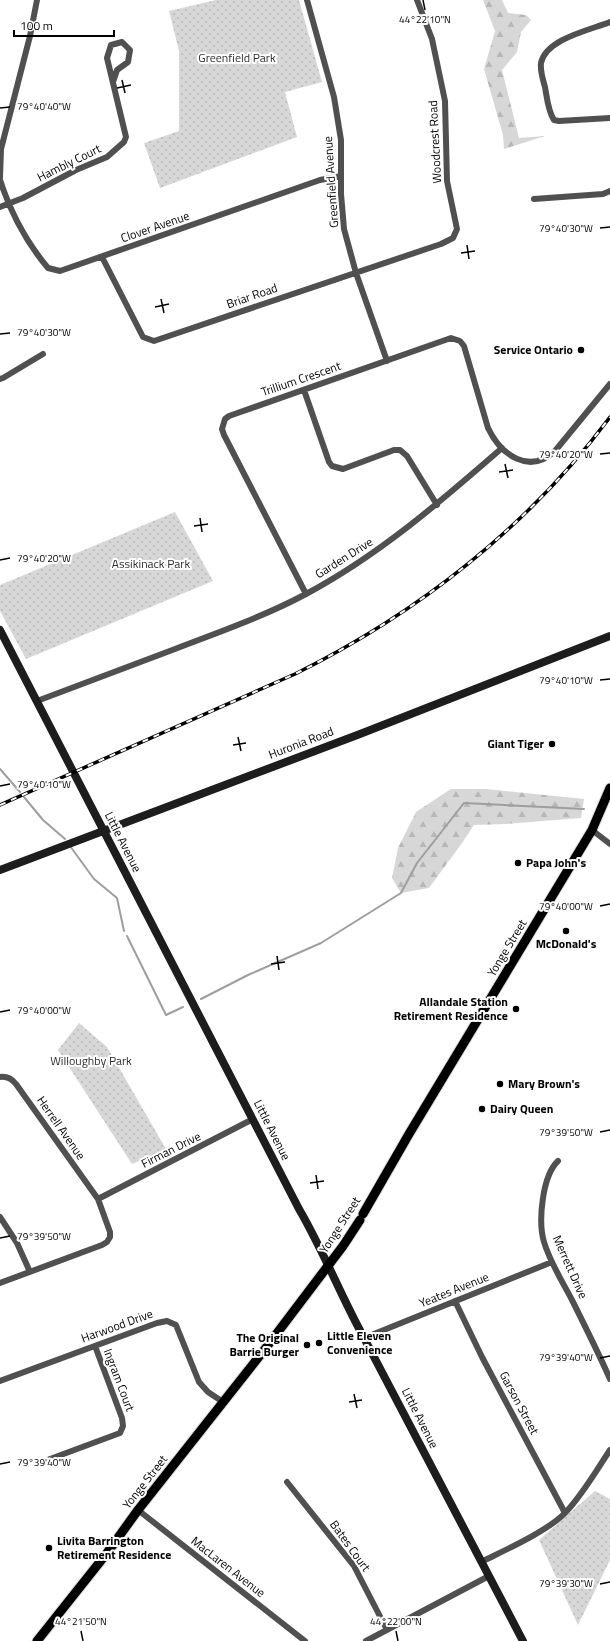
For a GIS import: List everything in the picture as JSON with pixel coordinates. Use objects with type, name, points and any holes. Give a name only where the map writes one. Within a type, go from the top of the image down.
[{"type":"main road","name":"Yonge Street","points":[[37,1641],[107,1553],[138,1510],[343,1246],[362,1217],[409,1134],[592,830],[610,787]]},
{"type":"street","points":[[0,179],[1,149],[30,36],[37,0]]},
{"type":"street","name":"Greenfield Avenue","points":[[307,0],[334,97],[341,140],[341,176],[344,229],[356,273],[387,360]]},
{"type":"street","name":"Woodcrest Road","points":[[417,0],[432,39],[445,101],[447,181],[457,229],[453,238]]},
{"type":"street","points":[[610,22],[565,39],[551,47],[546,52],[541,64],[546,97],[554,120],[610,118]]},
{"type":"street","name":"Hambly Court","points":[[8,204],[23,198],[76,170],[107,157],[124,142],[126,137],[107,58],[111,45],[122,42],[130,50],[128,62],[117,70],[113,82]]},
{"type":"street","name":"Clover Avenue","points":[[0,179],[8,204],[39,258],[48,268],[60,271],[320,180],[341,176]]},
{"type":"street","points":[[534,199],[603,194],[610,191]]},
{"type":"street","points":[[0,207],[8,204]]},
{"type":"street","name":"Briar Road","points":[[102,257],[143,337],[154,341],[441,244],[453,238]]},
{"type":"street","name":"Trillium Crescent","points":[[306,594],[222,429],[225,419],[229,416],[451,338],[460,341],[464,346],[488,428],[502,448]]},
{"type":"street","points":[[0,379],[43,354]]},
{"type":"street","points":[[502,448],[512,456],[526,461],[540,461],[548,458],[610,384]]},
{"type":"street","points":[[304,390],[329,462],[332,466],[343,468],[394,450],[400,450],[408,456],[437,505]]},
{"type":"street","name":"Garden Drive","points":[[37,701],[234,627],[306,594],[382,547],[437,505],[502,448]]},
{"type":"street","name":"Little Avenue","points":[[0,630],[321,1249],[364,1338],[523,1641]]},
{"type":"street","name":"Huronia Road","points":[[0,870],[360,734],[610,636]]},
{"type":"street","points":[[592,830],[610,844]]},
{"type":"street","name":"Herrell Avenue","points":[[0,1077],[13,1080],[98,1199],[110,1232],[110,1237],[107,1242],[30,1272]]},
{"type":"street","name":"Firman Drive","points":[[98,1199],[253,1120]]},
{"type":"street","name":"Merrett Drive","points":[[558,1161],[552,1166],[544,1194],[541,1214],[544,1242],[552,1262],[610,1379]]},
{"type":"street","points":[[0,1217],[17,1243],[30,1272],[0,1283]]},
{"type":"street","name":"Yeates Avenue","points":[[364,1338],[552,1262]]},
{"type":"street","name":"Garson Street","points":[[455,1301],[482,1357],[565,1513]]},
{"type":"street","name":"Harwood Drive","points":[[0,1381],[157,1323],[167,1321],[176,1325],[199,1382],[208,1392],[223,1402]]},
{"type":"street","name":"Ingram Court","points":[[42,1462],[120,1433],[122,1429],[122,1418],[95,1346]]},
{"type":"street","points":[[481,1562],[550,1525],[565,1513],[586,1488],[610,1450]]},
{"type":"street","name":"Bates Court","points":[[287,1482],[354,1566],[387,1630]]},
{"type":"street","name":"MacLaren Avenue","points":[[138,1510],[305,1641]]},
{"type":"street","points":[[366,1641],[489,1576]]},
{"type":"green space","name":"Greenfield Park","points":[[216,0],[299,0],[322,82],[285,92],[297,137],[160,188],[144,143],[179,131],[179,51],[169,11]]},
{"type":"green space","points":[[483,0],[502,0],[508,13],[526,15],[531,20],[521,32],[517,52],[502,70],[519,138],[545,136],[504,149],[503,135],[484,69],[495,31]]},
{"type":"green space","name":"Assikinack Park","points":[[175,512],[213,581],[26,659],[0,611],[0,585]]},
{"type":"green space","points":[[451,789],[486,789],[584,799],[581,818],[474,825],[429,888],[401,893],[392,878],[398,848],[416,812]]},
{"type":"green space","name":"Willoughby Park","points":[[79,1023],[107,1047],[166,1149],[132,1164],[58,1050]]},
{"type":"green space","points":[[595,1491],[610,1499],[610,1560],[578,1625],[539,1540]]},
{"type":"waterway","points":[[0,769],[20,792]]},
{"type":"waterway","points":[[24,797],[43,820],[65,839]]},
{"type":"waterway","points":[[201,999],[248,975],[321,943],[401,893],[417,863],[464,803],[584,809]]},
{"type":"waterway","points":[[70,846],[94,879],[117,898],[124,931]]},
{"type":"waterway","points":[[127,936],[166,1015],[183,1007]]},
{"type":"railway","points":[[0,805],[295,674],[385,624],[468,564],[507,531],[578,457],[610,417]]},
{"type":"place","name":"Service Ontario","points":[[581,350]]},
{"type":"place","name":"Giant Tiger","points":[[552,744]]},
{"type":"place","name":"Papa John's","points":[[518,863]]},
{"type":"place","name":"McDonald's","points":[[566,931]]},
{"type":"place","name":"Allandale Station Retirement Residence","points":[[516,1009]]},
{"type":"place","name":"Mary Brown's","points":[[500,1084]]},
{"type":"place","name":"Dairy Queen","points":[[482,1109]]},
{"type":"place","name":"Little Eleven Convenience","points":[[319,1343]]},
{"type":"place","name":"The Original Barrie Burger","points":[[307,1345]]},
{"type":"place","name":"Livita Barrington Retirement Residence","points":[[49,1548]]}]
